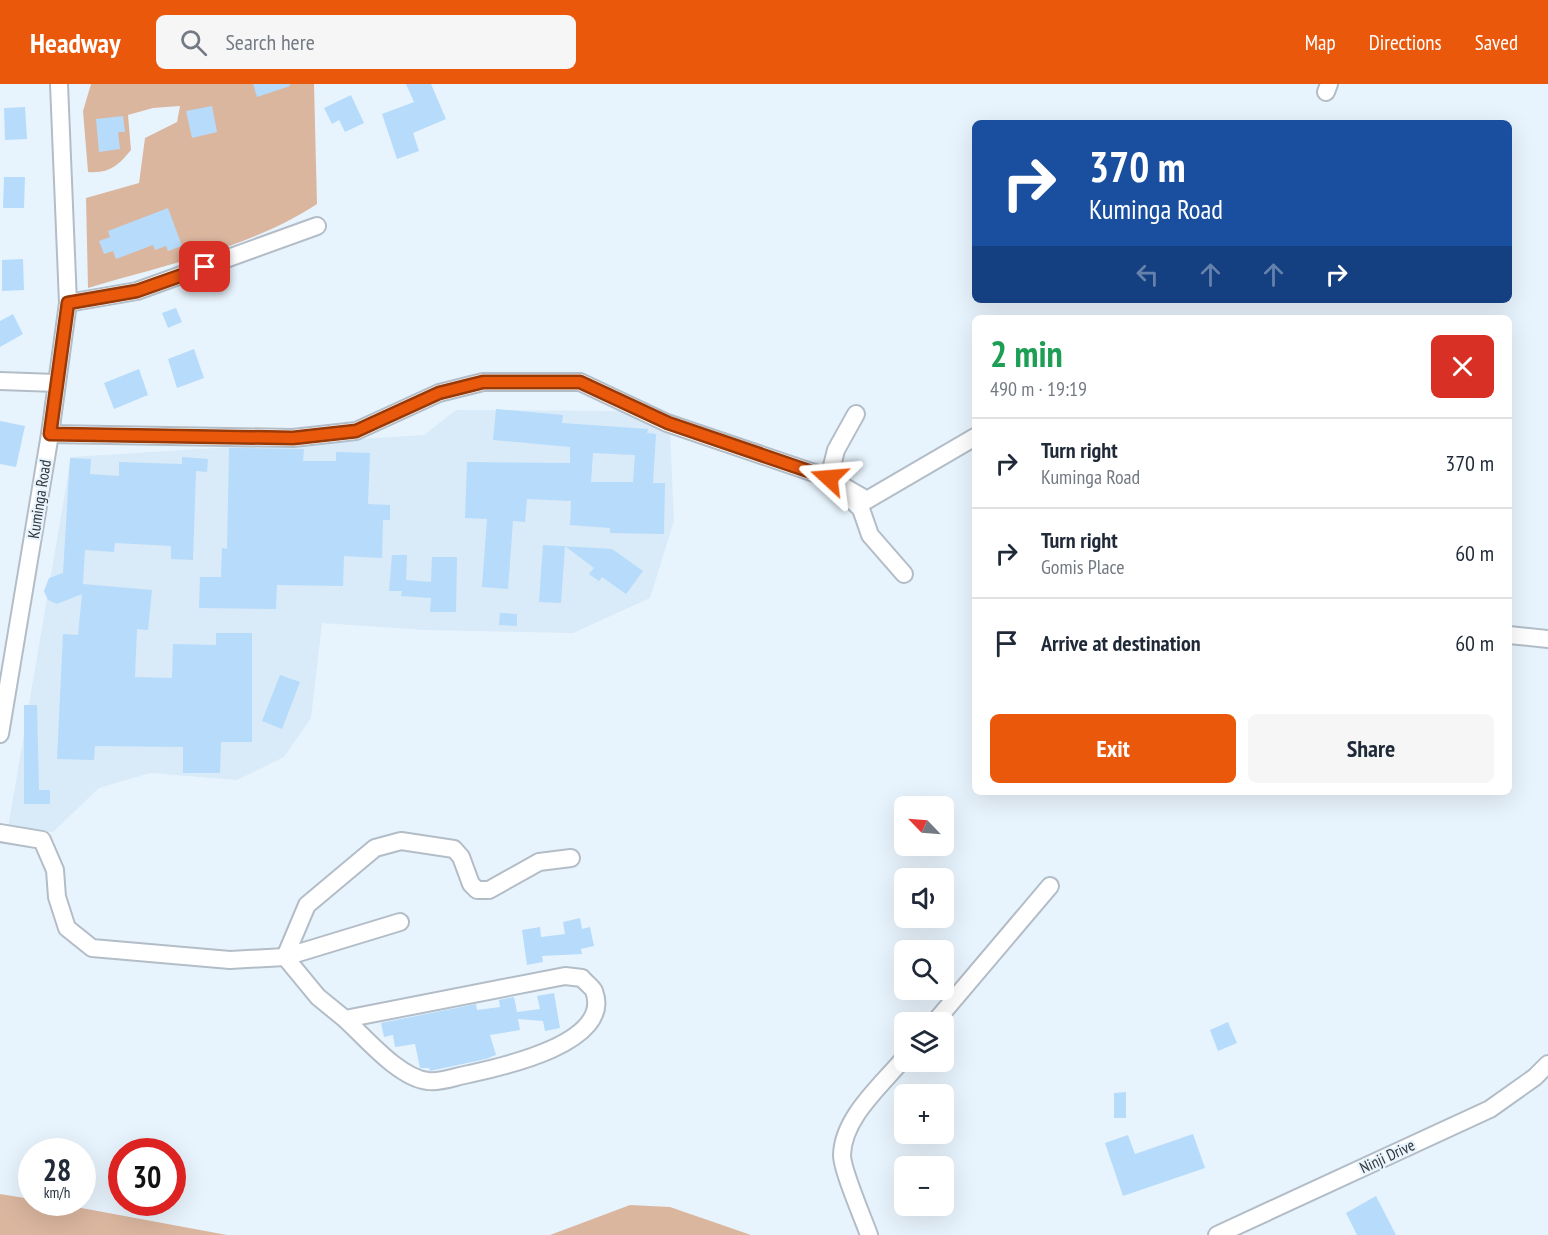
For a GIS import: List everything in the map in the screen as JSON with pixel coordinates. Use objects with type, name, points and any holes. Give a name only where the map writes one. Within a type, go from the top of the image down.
[{"type":"street","name":"Kuminga Road","points":[[0,734],[50,434],[68,303],[59,84]]},
{"type":"street","points":[[68,303],[137,291],[316,226]]},
{"type":"street","points":[[0,381],[56,383]]},
{"type":"street","points":[[50,434],[293,438],[356,431],[439,393],[483,382],[580,382],[668,423],[829,478],[867,500],[972,439]]},
{"type":"street","points":[[829,478],[836,450],[856,414]]},
{"type":"street","points":[[829,478],[861,509],[870,535],[904,574]]},
{"type":"street","points":[[1512,635],[1548,639]]},
{"type":"street","points":[[0,833],[42,840],[55,870],[57,897],[67,928],[92,948],[230,960],[285,957],[400,922]]},
{"type":"street","points":[[285,957],[307,905],[375,848],[401,841],[454,849],[461,857],[471,884],[477,890],[489,890],[539,862],[571,858]]},
{"type":"street","points":[[943,1012],[1050,886]]},
{"type":"street","points":[[285,957],[318,997],[406,1074],[429,1082],[490,1070],[559,1046],[582,1030],[595,1011],[594,991],[582,978],[565,976],[345,1019]]},
{"type":"street","name":"Ninji Drive","points":[[1217,1235],[1490,1109],[1535,1077],[1548,1064]]},
{"type":"street","points":[[869,1235],[842,1156],[847,1131],[856,1116],[894,1070]]},
{"type":"shaded area","points":[[91,84],[314,84],[317,204],[291,219],[235,244],[88,288],[86,198],[139,183],[145,138],[177,122],[180,106],[153,108],[128,115],[131,150],[108,170],[88,172],[83,111]]},
{"type":"shaded area","points":[[456,410],[625,411],[670,432],[674,521],[650,598],[573,633],[425,630],[322,623],[311,718],[284,757],[237,780],[150,773],[99,788],[53,832],[8,828],[71,457],[424,435]]},
{"type":"shaded area","points":[[0,1194],[18,1197],[18,1216],[96,1216],[96,1211],[108,1213],[108,1216],[125,1216],[227,1235],[0,1235]]},
{"type":"shaded area","points":[[630,1205],[670,1207],[751,1235],[550,1235]]},
{"type":"building","points":[[253,84],[290,84],[290,86],[257,97]]},
{"type":"building","points":[[406,84],[431,84],[446,119],[413,133],[419,151],[397,159],[382,114],[414,102]]},
{"type":"building","points":[[351,95],[364,123],[345,132],[339,120],[332,124],[324,108]]},
{"type":"building","points":[[212,106],[217,132],[192,138],[186,111]]},
{"type":"building","points":[[25,107],[27,139],[5,140],[4,108]]},
{"type":"building","points":[[123,116],[125,132],[118,132],[120,149],[99,152],[96,119]]},
{"type":"building","points":[[4,177],[25,177],[24,208],[3,208]]},
{"type":"building","points":[[168,208],[182,246],[168,251],[166,246],[155,250],[153,245],[116,259],[113,251],[104,254],[99,241],[110,237],[108,231]]},
{"type":"building","points":[[23,259],[24,290],[2,291],[2,260]]},
{"type":"building","points":[[176,308],[182,322],[168,328],[162,313]]},
{"type":"building","points":[[13,314],[23,334],[0,347],[0,321]]},
{"type":"building","points":[[194,349],[204,378],[177,388],[168,359]]},
{"type":"building","points":[[139,369],[148,395],[114,409],[104,383]]},
{"type":"building","points":[[496,409],[563,415],[562,423],[648,429],[647,433],[656,434],[653,483],[665,483],[664,534],[610,533],[610,528],[570,525],[571,501],[527,499],[525,522],[513,521],[508,589],[482,587],[487,519],[465,518],[467,462],[570,463],[570,447],[493,440]],"holes":[[[593,453],[635,455],[633,482],[591,482]]]},
{"type":"building","points":[[0,421],[25,426],[16,467],[0,464]]},
{"type":"building","points":[[229,448],[304,449],[303,461],[336,461],[336,452],[370,453],[368,504],[390,505],[390,520],[383,520],[382,558],[344,556],[343,586],[277,585],[276,609],[199,608],[200,577],[221,577],[222,548],[227,549]]},
{"type":"building","points":[[182,457],[208,459],[207,472],[196,471],[193,560],[171,559],[171,546],[115,543],[114,552],[85,550],[83,584],[152,590],[148,630],[137,629],[135,677],[172,678],[173,644],[216,645],[216,633],[252,633],[252,742],[221,742],[220,773],[183,773],[183,747],[95,746],[94,760],[57,759],[63,634],[78,635],[82,594],[57,604],[48,600],[44,591],[49,578],[63,573],[70,458],[91,459],[90,474],[119,476],[119,462],[182,464]]},
{"type":"building","points":[[543,545],[565,546],[561,603],[539,602]]},
{"type":"building","points":[[565,546],[612,549],[643,571],[626,594],[602,577],[599,581],[589,574],[594,568]]},
{"type":"building","points":[[392,555],[407,555],[406,580],[431,582],[432,557],[457,557],[456,612],[430,612],[431,598],[401,596],[402,591],[389,591]]},
{"type":"building","points":[[500,613],[517,614],[517,626],[499,625]]},
{"type":"building","points":[[280,675],[300,682],[282,729],[262,721]]},
{"type":"building","points":[[24,705],[37,705],[39,790],[50,790],[50,804],[24,804]]},
{"type":"building","points":[[580,918],[582,929],[590,927],[594,946],[581,949],[582,954],[542,956],[543,962],[527,965],[522,930],[540,927],[541,937],[565,934],[563,922]]},
{"type":"building","points":[[554,993],[560,1028],[545,1031],[543,1021],[518,1019],[520,1030],[490,1035],[496,1055],[486,1059],[430,1071],[429,1068],[420,1068],[415,1044],[395,1047],[393,1035],[384,1037],[381,1023],[476,1004],[477,1010],[500,1007],[499,1000],[514,997],[517,1012],[540,1009],[537,996]]},
{"type":"building","points":[[1228,1022],[1237,1043],[1218,1051],[1210,1030]]},
{"type":"building","points":[[1126,1092],[1126,1118],[1114,1118],[1114,1093]]},
{"type":"building","points":[[1193,1134],[1205,1168],[1123,1196],[1105,1143],[1128,1135],[1135,1154]]},
{"type":"building","points":[[1376,1196],[1396,1235],[1357,1235],[1346,1213]]},
{"type":"route","points":[[205,267],[137,291],[68,303],[50,434],[293,438],[356,431],[439,393],[483,382],[580,382],[668,423],[829,478]]}]
